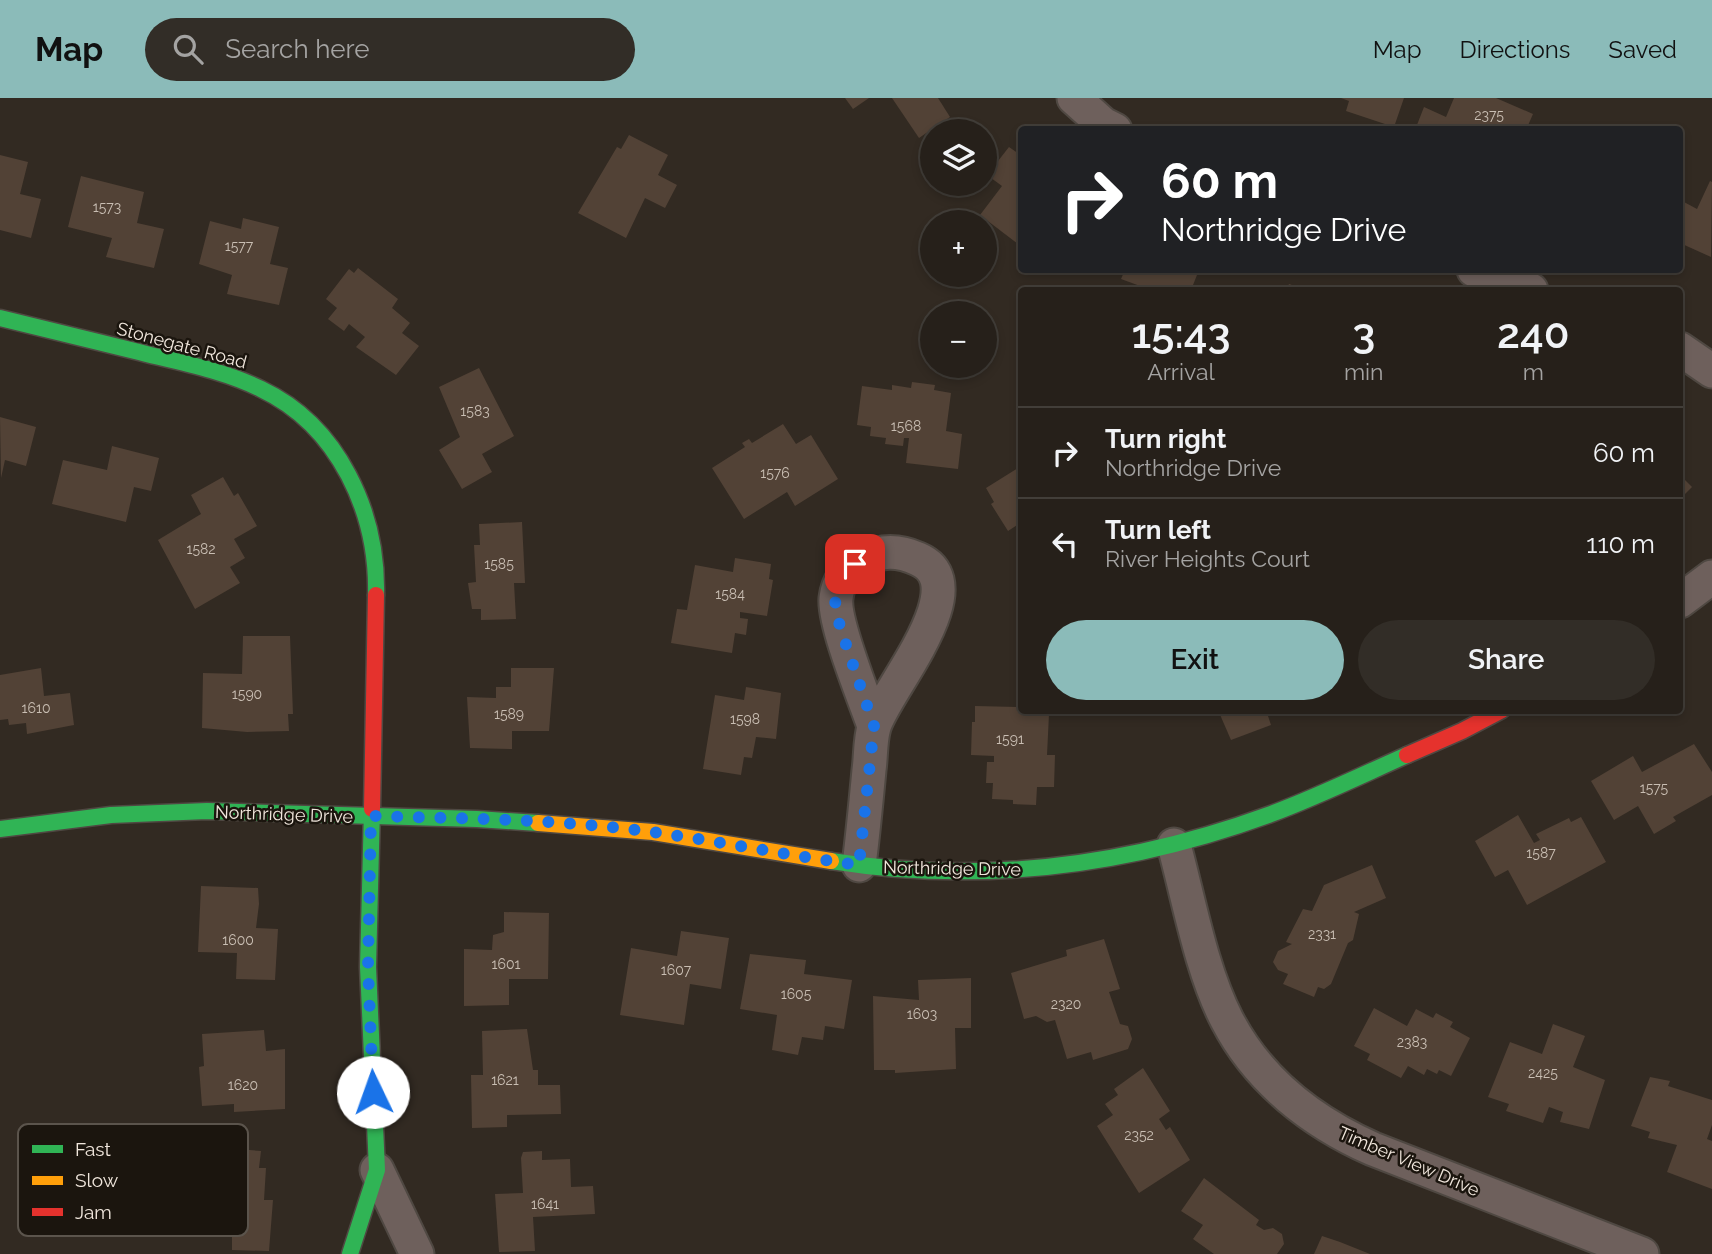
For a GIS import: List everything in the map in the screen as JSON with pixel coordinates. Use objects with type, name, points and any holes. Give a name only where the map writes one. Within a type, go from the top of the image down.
[{"type":"street","points":[[1074,98],[1107,126]]},
{"type":"street","points":[[1483,273],[1522,287]]},
{"type":"street","name":"Stonegate Road","points":[[0,318],[233,376],[282,400],[323,435],[343,463],[360,495],[375,548],[377,566],[368,967],[377,1170],[351,1254]]},
{"type":"street","points":[[1683,351],[1712,371]]},
{"type":"street","points":[[859,865],[874,726],[918,649],[937,599],[938,585],[923,561],[908,554],[886,551],[855,564],[839,585],[835,601],[840,627],[874,726]]},
{"type":"street","points":[[1683,599],[1712,577]]},
{"type":"street","name":"Northridge Drive","points":[[0,829],[99,816],[180,812],[477,819],[608,827],[725,842],[859,865],[945,871],[1013,870],[1073,865],[1174,845],[1274,813],[1462,731],[1494,714]]},
{"type":"street","name":"Timber View Drive","points":[[1174,845],[1214,991],[1227,1021],[1260,1067],[1289,1098],[1314,1118],[1373,1149],[1642,1254]]},
{"type":"street","points":[[377,1170],[417,1254]]},
{"type":"building","points":[[845,98],[869,98],[853,109]]},
{"type":"building","points":[[892,98],[938,98],[950,117],[920,119],[919,138]]},
{"type":"building","points":[[1341,98],[1404,98],[1394,126],[1346,111],[1349,101]]},
{"type":"building","points":[[1454,98],[1496,98],[1533,114],[1528,126],[1417,126],[1424,107],[1446,117]]},
{"type":"building","points":[[629,135],[668,155],[658,175],[677,185],[665,208],[645,198],[626,238],[578,213],[617,147],[621,149]]},
{"type":"building","points":[[1009,147],[1018,153],[1018,244],[997,228],[997,210],[984,210],[1002,186],[997,182],[997,162]]},
{"type":"building","points":[[0,155],[28,162],[20,194],[41,199],[31,238],[0,230]]},
{"type":"building","points":[[81,176],[144,192],[137,223],[164,229],[154,268],[106,257],[112,238],[68,227]]},
{"type":"building","points":[[1710,181],[1712,182],[1711,257],[1683,244],[1683,204],[1684,202],[1697,209]]},
{"type":"building","points":[[243,218],[279,227],[270,264],[288,268],[279,305],[227,294],[232,275],[199,264],[210,221],[241,229]]},
{"type":"building","points":[[358,268],[398,299],[392,308],[410,323],[402,333],[419,346],[396,375],[356,347],[365,337],[349,324],[344,331],[328,319],[337,308],[326,299],[349,269],[354,273]]},
{"type":"building","points":[[1124,273],[1198,273],[1192,287],[1143,287],[1121,279]]},
{"type":"building","points":[[479,368],[514,436],[482,454],[492,472],[462,489],[439,450],[460,437],[439,387]]},
{"type":"building","points":[[912,382],[935,385],[934,390],[951,393],[946,431],[962,434],[958,469],[906,463],[909,438],[904,438],[903,446],[885,444],[886,438],[870,436],[871,427],[857,425],[862,386],[892,390],[892,385],[911,388]]},
{"type":"building","points":[[0,417],[36,427],[26,466],[5,460],[1,478]]},
{"type":"building","points":[[783,424],[796,444],[811,435],[838,479],[795,506],[787,492],[744,519],[712,468],[745,447],[742,443],[749,439],[752,443]]},
{"type":"building","points":[[112,446],[159,458],[151,491],[134,487],[126,522],[52,504],[63,460],[107,470]]},
{"type":"building","points":[[1018,468],[1018,525],[1008,531],[991,504],[994,502],[986,488]]},
{"type":"building","points":[[223,477],[234,496],[238,493],[257,526],[234,539],[245,558],[230,567],[240,583],[195,609],[158,540],[201,514],[191,495]]},
{"type":"building","points":[[1683,478],[1692,487],[1683,496]]},
{"type":"building","points":[[522,522],[525,583],[514,583],[516,619],[481,620],[481,609],[472,609],[468,583],[476,582],[474,545],[480,545],[479,524]]},
{"type":"building","points":[[735,558],[771,564],[769,579],[773,580],[767,616],[740,612],[740,618],[748,619],[746,635],[735,633],[732,653],[671,643],[677,609],[687,610],[695,565],[733,572]]},
{"type":"building","points":[[243,636],[290,636],[293,714],[288,714],[289,731],[247,732],[202,728],[203,673],[242,674]]},
{"type":"building","points":[[41,668],[44,696],[70,693],[74,725],[27,734],[26,723],[9,725],[8,719],[0,720],[0,675]]},
{"type":"building","points":[[511,668],[554,668],[549,731],[512,731],[512,749],[470,748],[467,697],[496,698],[496,687],[511,687]]},
{"type":"building","points":[[746,687],[781,693],[776,739],[756,737],[752,758],[744,757],[741,775],[703,769],[715,695],[744,700]]},
{"type":"building","points":[[975,706],[1018,707],[1018,714],[1049,714],[1047,755],[1055,755],[1054,787],[1037,787],[1036,805],[1013,804],[1013,800],[992,799],[993,783],[986,783],[987,762],[994,762],[994,756],[971,755],[972,722],[975,722]]},
{"type":"building","points":[[1220,714],[1267,714],[1271,725],[1231,740]]},
{"type":"building","points":[[1694,744],[1712,772],[1712,795],[1673,817],[1676,821],[1654,834],[1638,806],[1614,820],[1591,781],[1633,756],[1642,772]]},
{"type":"building","points":[[1518,815],[1534,843],[1540,840],[1536,834],[1569,818],[1571,822],[1581,817],[1606,862],[1527,905],[1508,870],[1495,877],[1475,841]]},
{"type":"building","points":[[1372,865],[1386,898],[1354,912],[1359,914],[1353,940],[1348,943],[1331,984],[1324,989],[1318,987],[1314,997],[1283,984],[1288,974],[1278,970],[1273,962],[1278,951],[1292,944],[1286,942],[1303,909],[1312,911],[1324,885]]},
{"type":"building","points":[[201,886],[258,888],[256,928],[278,929],[275,980],[236,979],[237,953],[198,952]]},
{"type":"building","points":[[504,912],[549,913],[548,979],[509,979],[509,1005],[464,1006],[464,949],[492,950],[493,935],[504,932]]},
{"type":"building","points":[[681,931],[729,938],[721,989],[690,984],[684,1025],[620,1015],[631,948],[677,956]]},
{"type":"building","points":[[1104,939],[1120,989],[1109,992],[1120,1024],[1128,1026],[1132,1039],[1128,1049],[1093,1060],[1091,1052],[1067,1059],[1055,1020],[1047,1022],[1036,1016],[1024,1019],[1011,973],[1067,956],[1066,950]]},
{"type":"building","points":[[750,954],[806,960],[804,974],[852,980],[844,1029],[825,1026],[823,1040],[802,1037],[798,1055],[772,1050],[777,1015],[740,1009]]},
{"type":"building","points":[[971,978],[971,1028],[955,1028],[956,1069],[895,1073],[895,1070],[874,1070],[873,996],[919,1000],[918,980]]},
{"type":"building","points":[[1374,1008],[1407,1026],[1416,1009],[1433,1018],[1436,1013],[1453,1022],[1450,1027],[1470,1038],[1451,1076],[1439,1070],[1437,1074],[1427,1069],[1424,1075],[1408,1066],[1401,1078],[1367,1060],[1370,1054],[1354,1046]]},
{"type":"building","points":[[1553,1024],[1585,1036],[1573,1067],[1605,1080],[1589,1129],[1560,1122],[1563,1112],[1549,1107],[1543,1123],[1506,1111],[1509,1104],[1488,1097],[1510,1042],[1542,1054]]},
{"type":"building","points":[[527,1029],[533,1070],[538,1070],[538,1085],[560,1085],[561,1114],[507,1115],[507,1127],[472,1128],[471,1075],[483,1075],[482,1031]]},
{"type":"building","points":[[264,1030],[266,1051],[285,1049],[285,1109],[234,1112],[234,1104],[202,1106],[199,1067],[204,1066],[202,1034]]},
{"type":"building","points":[[1143,1068],[1170,1111],[1159,1119],[1166,1130],[1170,1127],[1190,1160],[1139,1193],[1097,1126],[1113,1115],[1105,1104],[1118,1095],[1114,1089]]},
{"type":"building","points":[[1650,1077],[1670,1081],[1668,1086],[1712,1100],[1712,1125],[1707,1139],[1712,1141],[1712,1189],[1667,1172],[1677,1145],[1648,1138],[1650,1132],[1631,1126]]},
{"type":"building","points":[[248,1150],[261,1151],[259,1168],[266,1168],[264,1200],[273,1200],[269,1251],[232,1250],[232,1236],[248,1236]]},
{"type":"building","points":[[542,1151],[542,1160],[570,1159],[571,1187],[593,1186],[595,1214],[533,1217],[535,1251],[499,1252],[495,1194],[523,1193],[523,1152]]},
{"type":"building","points":[[1204,1178],[1259,1220],[1256,1225],[1264,1230],[1273,1228],[1282,1234],[1284,1244],[1277,1254],[1214,1254],[1193,1239],[1203,1225],[1181,1211]]},
{"type":"building","points":[[1322,1236],[1340,1242],[1370,1254],[1314,1254]]},
{"type":"traffic: fast","points":[[0,318],[217,372],[247,382],[288,405],[312,425],[332,449],[348,475],[370,533],[376,595]]},
{"type":"traffic: fast","points":[[831,861],[943,871],[1054,866],[1109,858],[1163,847],[1271,814],[1407,755]]},
{"type":"traffic: fast","points":[[350,1254],[377,1170],[368,967],[372,809]]},
{"type":"traffic: fast","points":[[0,829],[111,815],[207,811],[538,823]]},
{"type":"traffic: slow","points":[[538,823],[653,832],[831,861]]},
{"type":"traffic: jam","points":[[372,809],[376,595]]},
{"type":"traffic: jam","points":[[1407,755],[1494,714]]},
{"type":"route","points":[[373,1092],[368,967],[371,816],[608,827],[725,842],[859,865],[874,726],[840,627],[835,601],[839,585],[855,564]]}]
